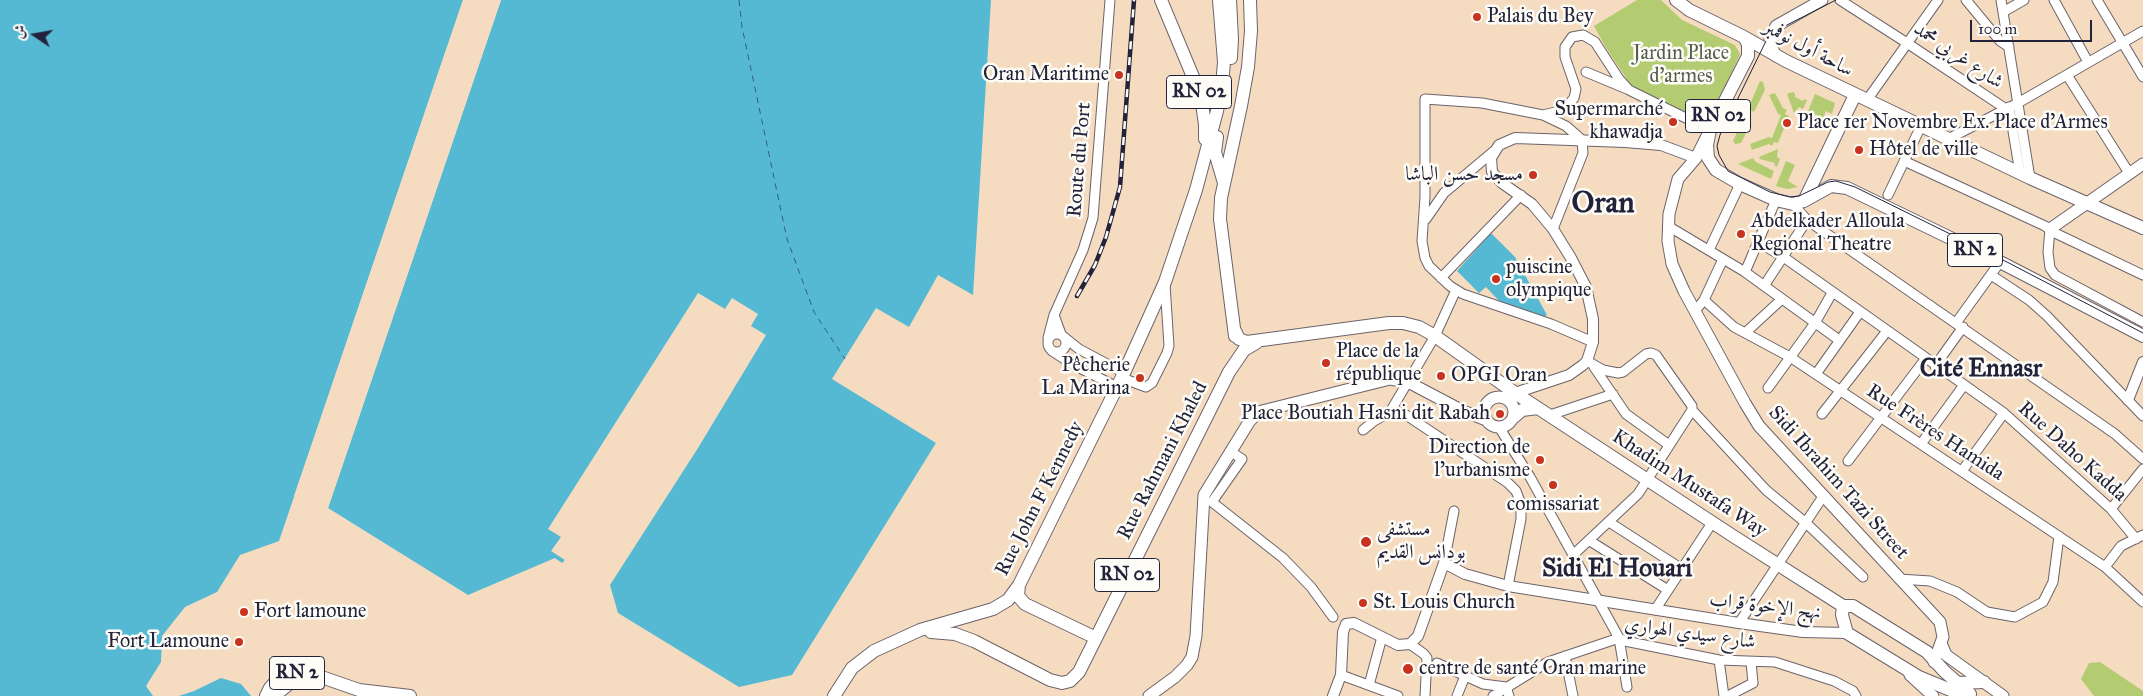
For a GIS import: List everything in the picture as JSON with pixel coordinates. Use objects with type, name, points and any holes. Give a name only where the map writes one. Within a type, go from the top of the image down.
[{"type":"main road","name":"RN 02","points":[[1161,0],[1196,84],[1202,103],[1205,125],[1204,152],[1196,190],[1165,282]]},
{"type":"main road","points":[[1196,190],[1222,85],[1223,42],[1219,0]]},
{"type":"main road","points":[[1224,183],[1215,152],[1230,69],[1232,39],[1230,0]]},
{"type":"main road","name":"ساحة أول نوفمبر","points":[[1676,0],[1698,15],[1855,95],[2143,228]]},
{"type":"main road","points":[[1776,56],[1770,43],[1771,35],[1778,24],[1822,0]]},
{"type":"main road","name":"RN 02","points":[[1229,372],[1235,355],[1234,329],[1220,219],[1224,183],[1248,68],[1249,3]]},
{"type":"main road","name":"RN 02","points":[[1716,170],[1710,162],[1707,152],[1710,130],[1745,64],[1749,49],[1744,37]]},
{"type":"main road","points":[[1696,158],[1740,184],[1776,200],[1799,203],[1855,95]]},
{"type":"main road","name":"Sidi Ibrahim Tazi Street","points":[[1710,130],[1696,158],[1678,179],[1669,214],[1668,226],[1668,241],[1672,264],[1695,312],[1759,426],[1940,622],[1942,630],[1941,643],[1934,662]]},
{"type":"main road","points":[[2050,229],[2143,164]]},
{"type":"main road","name":"RN 2","points":[[1799,203],[1825,188],[1843,186],[2000,262],[2143,336]]},
{"type":"main road","name":"Rue John F Kennedy","points":[[834,696],[852,668],[863,658],[889,642],[920,630],[968,617],[1001,605],[1019,585],[1121,380],[1165,282]]},
{"type":"main road","name":"Khadim Mustafa Way","points":[[1258,342],[1404,322],[1419,327],[1435,336],[1510,395],[1550,415],[1712,523],[1843,606],[1853,606],[1927,652],[1934,662],[1973,696]]},
{"type":"main road","points":[[1234,329],[1242,342],[1258,342]]},
{"type":"main road","points":[[1229,372],[1244,350],[1258,342]]},
{"type":"main road","name":"Rue Rahmani Khaled","points":[[913,634],[946,632],[974,641],[1050,680],[1062,683],[1070,681],[1079,672],[1229,372]]},
{"type":"main road","points":[[1149,696],[1187,665],[1195,648],[1202,502],[1208,487],[1230,451],[1258,412],[1390,379],[1408,382],[1463,411],[1499,427],[1508,424],[1514,412],[1510,395],[1496,397],[1485,406],[1463,411]]},
{"type":"main road","points":[[1485,406],[1486,420]]},
{"type":"main road","points":[[1514,412],[1538,408]]},
{"type":"main road","points":[[1019,585],[1018,596],[1024,604],[1096,638]]},
{"type":"main road","points":[[1843,606],[1842,615],[1847,633],[1931,683],[1965,696]]},
{"type":"main road","points":[[968,617],[964,630],[974,641]]},
{"type":"main road","points":[[1941,643],[1946,655],[2003,696]]},
{"type":"main road","points":[[1900,666],[1933,696]]},
{"type":"main road","name":"RN 2","points":[[266,696],[278,679],[291,673],[310,673],[336,683],[371,692],[410,696]]},
{"type":"main road","name":"RN 2","points":[[274,696],[283,687],[300,680],[336,683]]},
{"type":"main road","points":[[1957,683],[1984,682]]},
{"type":"street","name":"Route du Port","points":[[1048,338],[1054,315],[1083,250],[1093,218],[1110,0]]},
{"type":"street","name":"شارع غربي محمد","points":[[1840,0],[2011,106]]},
{"type":"street","points":[[1867,100],[1938,0]]},
{"type":"street","points":[[1966,0],[2000,41],[2008,47]]},
{"type":"street","points":[[2000,0],[2008,47],[2011,106],[2025,175]]},
{"type":"street","points":[[2003,12],[2024,0]]},
{"type":"street","points":[[2054,0],[2088,62]]},
{"type":"street","points":[[2097,0],[2143,77]]},
{"type":"street","points":[[1948,139],[2067,75],[2122,41],[2143,31]]},
{"type":"street","points":[[1543,115],[1564,110],[1574,98],[1575,83],[1565,57],[1565,47],[1572,37],[1577,35],[1583,35],[1595,42],[1619,79],[1630,90]]},
{"type":"street","points":[[1586,72],[1630,90],[1710,130]]},
{"type":"street","points":[[2067,75],[2129,173]]},
{"type":"street","points":[[1554,229],[1583,153],[1582,140],[1566,126],[1543,115],[1482,103],[1425,98],[1425,222],[1422,241],[1425,258],[1429,266],[1456,290],[1476,299],[1551,324],[1593,342]]},
{"type":"street","points":[[1888,195],[1921,126]]},
{"type":"street","points":[[1425,222],[1436,202],[1444,193],[1504,141],[1515,138],[1661,145],[1696,158]]},
{"type":"street","points":[[1494,151],[1491,158],[1492,172],[1502,183],[1532,204],[1554,229],[1586,286],[1591,305],[1593,342],[1587,361],[1570,374],[1510,395]]},
{"type":"street","points":[[1904,161],[2143,275]]},
{"type":"street","points":[[1709,250],[1740,184]]},
{"type":"street","points":[[1441,278],[1521,195]]},
{"type":"street","points":[[1744,272],[1776,200]]},
{"type":"street","points":[[1799,203],[1808,220],[2115,434],[2143,459]]},
{"type":"street","points":[[1764,286],[1782,256],[1808,220]]},
{"type":"street","points":[[1668,226],[1744,272],[1839,340]]},
{"type":"street","points":[[2050,229],[2048,252],[2050,268],[2055,275],[2143,322]]},
{"type":"street","name":"Rue Daho Kadda","points":[[1758,242],[1782,256],[2004,413],[2140,537]]},
{"type":"street","points":[[1695,312],[1704,300],[1723,259]]},
{"type":"street","points":[[1935,366],[2000,262]]},
{"type":"street","points":[[1991,275],[2029,300],[2047,316],[2143,416]]},
{"type":"street","points":[[1121,380],[1063,336],[1051,335],[1048,338],[1047,343],[1052,351],[1072,364],[1121,380],[1146,387],[1152,383],[1169,346],[1165,282]]},
{"type":"street","points":[[1363,430],[1374,420],[1390,412],[1435,336],[1456,290]]},
{"type":"street","points":[[1768,388],[1815,323],[1832,293]]},
{"type":"street","points":[[1745,334],[1782,299]]},
{"type":"street","name":"Rue Frères Hamida","points":[[1704,300],[1734,327],[1790,357],[2105,567],[2143,602]]},
{"type":"street","points":[[1816,374],[1860,312]]},
{"type":"street","points":[[1052,351],[1062,351],[1066,342],[1054,315]]},
{"type":"street","points":[[1822,414],[1887,331]]},
{"type":"street","points":[[1587,361],[1603,370],[1618,373],[1623,372],[1646,354],[1656,355],[1692,406],[1692,410],[1766,490],[1806,523],[1863,577]]},
{"type":"street","points":[[1848,461],[1926,358]]},
{"type":"street","points":[[1587,361],[1598,371],[1626,414],[1669,445]]},
{"type":"street","points":[[2128,400],[2143,362]]},
{"type":"street","points":[[1921,444],[1964,385]]},
{"type":"street","points":[[1550,415],[1612,394]]},
{"type":"street","points":[[1573,556],[1638,494],[1649,481],[1669,445],[1692,410]]},
{"type":"street","points":[[1390,412],[1403,414],[1430,430],[1508,483],[1516,491],[1522,504],[1522,519],[1508,586]]},
{"type":"street","points":[[1962,472],[2004,413]]},
{"type":"street","points":[[1499,427],[1530,477],[1619,638],[1627,687]]},
{"type":"street","points":[[1230,451],[1242,459],[1212,502],[1283,558],[1311,587],[1333,617]]},
{"type":"street","points":[[2111,509],[2143,469]]},
{"type":"street","points":[[1739,623],[1824,495]]},
{"type":"street","points":[[1334,696],[1341,675],[1344,629],[1349,623],[1354,623],[1402,646],[1410,644],[1418,636],[1444,563],[1454,511]]},
{"type":"street","points":[[1609,522],[1682,569]]},
{"type":"street","points":[[1655,610],[1712,523]]},
{"type":"street","points":[[1899,579],[1930,581],[1957,592],[1987,612],[2015,617],[2043,602],[2054,582],[2059,536]]},
{"type":"street","points":[[2105,567],[2121,546],[2140,537]]},
{"type":"street","points":[[1590,541],[1668,590]]},
{"type":"street","name":"نهج الإخوة قراب","points":[[1444,563],[1472,576],[1508,586],[1803,632],[1847,633]]},
{"type":"street","points":[[1369,685],[1382,637]]},
{"type":"street","name":"شارع سيدي الهواري","points":[[1493,696],[1548,662],[1619,638],[1719,660],[1776,662],[1834,681],[1853,691],[1856,696]]},
{"type":"street","points":[[1410,644],[1427,658],[1425,696]]},
{"type":"street","points":[[1565,656],[1573,696]]},
{"type":"street","points":[[1719,660],[1724,696]]},
{"type":"street","points":[[1437,662],[1483,684],[1506,687],[1509,696]]},
{"type":"street","points":[[1728,696],[1753,683],[1751,662]]},
{"type":"street","points":[[1341,675],[1398,696]]},
{"type":"street","points":[[1458,696],[1464,676]]},
{"type":"green space","name":"Jardin Place d'armes","points":[[1637,0],[1661,0],[1682,20],[1735,45],[1740,54],[1709,126],[1632,87],[1605,46],[1594,26]]},
{"type":"green space","points":[[1760,81],[1763,82],[1765,90],[1754,112],[1748,109]]},
{"type":"green space","points":[[1793,92],[1795,97],[1803,101],[1807,100],[1803,109],[1799,107],[1794,113],[1787,94]]},
{"type":"green space","points":[[1775,93],[1783,108],[1787,110],[1785,114],[1789,116],[1778,143],[1774,142],[1772,146],[1769,144],[1752,150],[1750,144],[1769,137],[1772,138],[1781,115],[1778,114],[1769,95]]},
{"type":"green space","points":[[1815,94],[1835,103],[1832,114],[1826,111],[1823,118],[1808,111]]},
{"type":"green space","points":[[1743,119],[1751,123],[1741,143],[1735,144],[1733,141]]},
{"type":"green space","points":[[1778,149],[1777,157],[1780,159],[1777,167],[1774,165],[1775,163],[1760,159],[1759,157]]},
{"type":"green space","points":[[1753,158],[1756,162],[1774,171],[1771,179],[1738,164]]},
{"type":"green space","points":[[1786,161],[1795,165],[1788,181],[1798,187],[1787,189],[1776,186]]},
{"type":"green space","points":[[2100,662],[2143,691],[2143,696],[2094,696],[2081,679],[2089,663]]},
{"type":"water","points":[[0,0],[463,0],[279,541],[240,555],[217,592],[185,607],[162,636],[161,662],[146,686],[153,696],[0,696]]},
{"type":"water","points":[[501,0],[991,0],[973,295],[938,275],[909,327],[876,308],[832,379],[936,443],[792,675],[739,687],[618,613],[610,585],[698,448],[766,335],[751,326],[758,314],[732,298],[725,309],[698,293],[548,529],[561,537],[551,551],[565,560],[562,563],[555,558],[468,595],[328,508]]},
{"type":"water","name":"puiscine olympique","points":[[1491,233],[1515,257],[1547,315],[1542,318],[1501,303],[1486,287],[1479,293],[1457,271]]},
{"type":"water","points":[[221,678],[241,684],[251,696],[179,696],[194,691]]},
{"type":"pier","points":[[463,0],[466,0],[297,496],[294,496]]},
{"type":"pier","points":[[499,0],[501,0],[328,508],[325,507]]},
{"type":"ferry route","points":[[739,0],[742,27],[787,239],[814,312],[845,359]]},
{"type":"tram line","points":[[1836,0],[1787,25],[1771,35],[1766,41],[1720,135],[1717,146],[1719,155],[1728,171],[1770,192],[1790,197],[1799,196],[1828,182],[1836,181],[1855,187],[2007,262],[2143,333]]},
{"type":"railway","points":[[1077,296],[1095,265],[1106,237],[1120,187],[1134,0]]},
{"type":"place","name":"Palais du Bey","points":[[1477,17]]},
{"type":"place","name":"Oran Maritime","points":[[1119,75]]},
{"type":"place","name":"Supermarché khawadja","points":[[1673,122]]},
{"type":"place","name":"Place 1er Novembre Ex. Place d'Armes","points":[[1787,123]]},
{"type":"place","name":"Hôtel de ville","points":[[1859,150]]},
{"type":"place","name":"مسجد حسن الباشا","points":[[1533,175]]},
{"type":"place","name":"Abdelkader Alloula Regional Theatre","points":[[1741,234]]},
{"type":"place","name":"puiscine olympique","points":[[1496,279]]},
{"type":"place","name":"Place de la république","points":[[1326,363]]},
{"type":"place","name":"OPGI Oran","points":[[1441,376]]},
{"type":"place","name":"Pêcherie La Marina","points":[[1140,378]]},
{"type":"place","name":"Place Boutiah Hasni dit Rabah","points":[[1500,414]]},
{"type":"place","name":"Direction de l'urbanisme","points":[[1540,460]]},
{"type":"place","name":"comissariat","points":[[1553,485]]},
{"type":"place","name":"مستشفى بودانس القديم","points":[[1366,542]]},
{"type":"place","name":"St. Louis Church","points":[[1363,603]]},
{"type":"place","name":"Fort lamoune","points":[[244,612]]},
{"type":"place","name":"Fort Lamoune","points":[[239,642]]},
{"type":"place","name":"centre de santé Oran marine","points":[[1408,669]]},
{"type":"district","name":"Oran","points":[[1603,205]]},
{"type":"district","name":"Cité Ennasr","points":[[1981,370]]},
{"type":"district","name":"Sidi El Houari","points":[[1617,570]]}]
